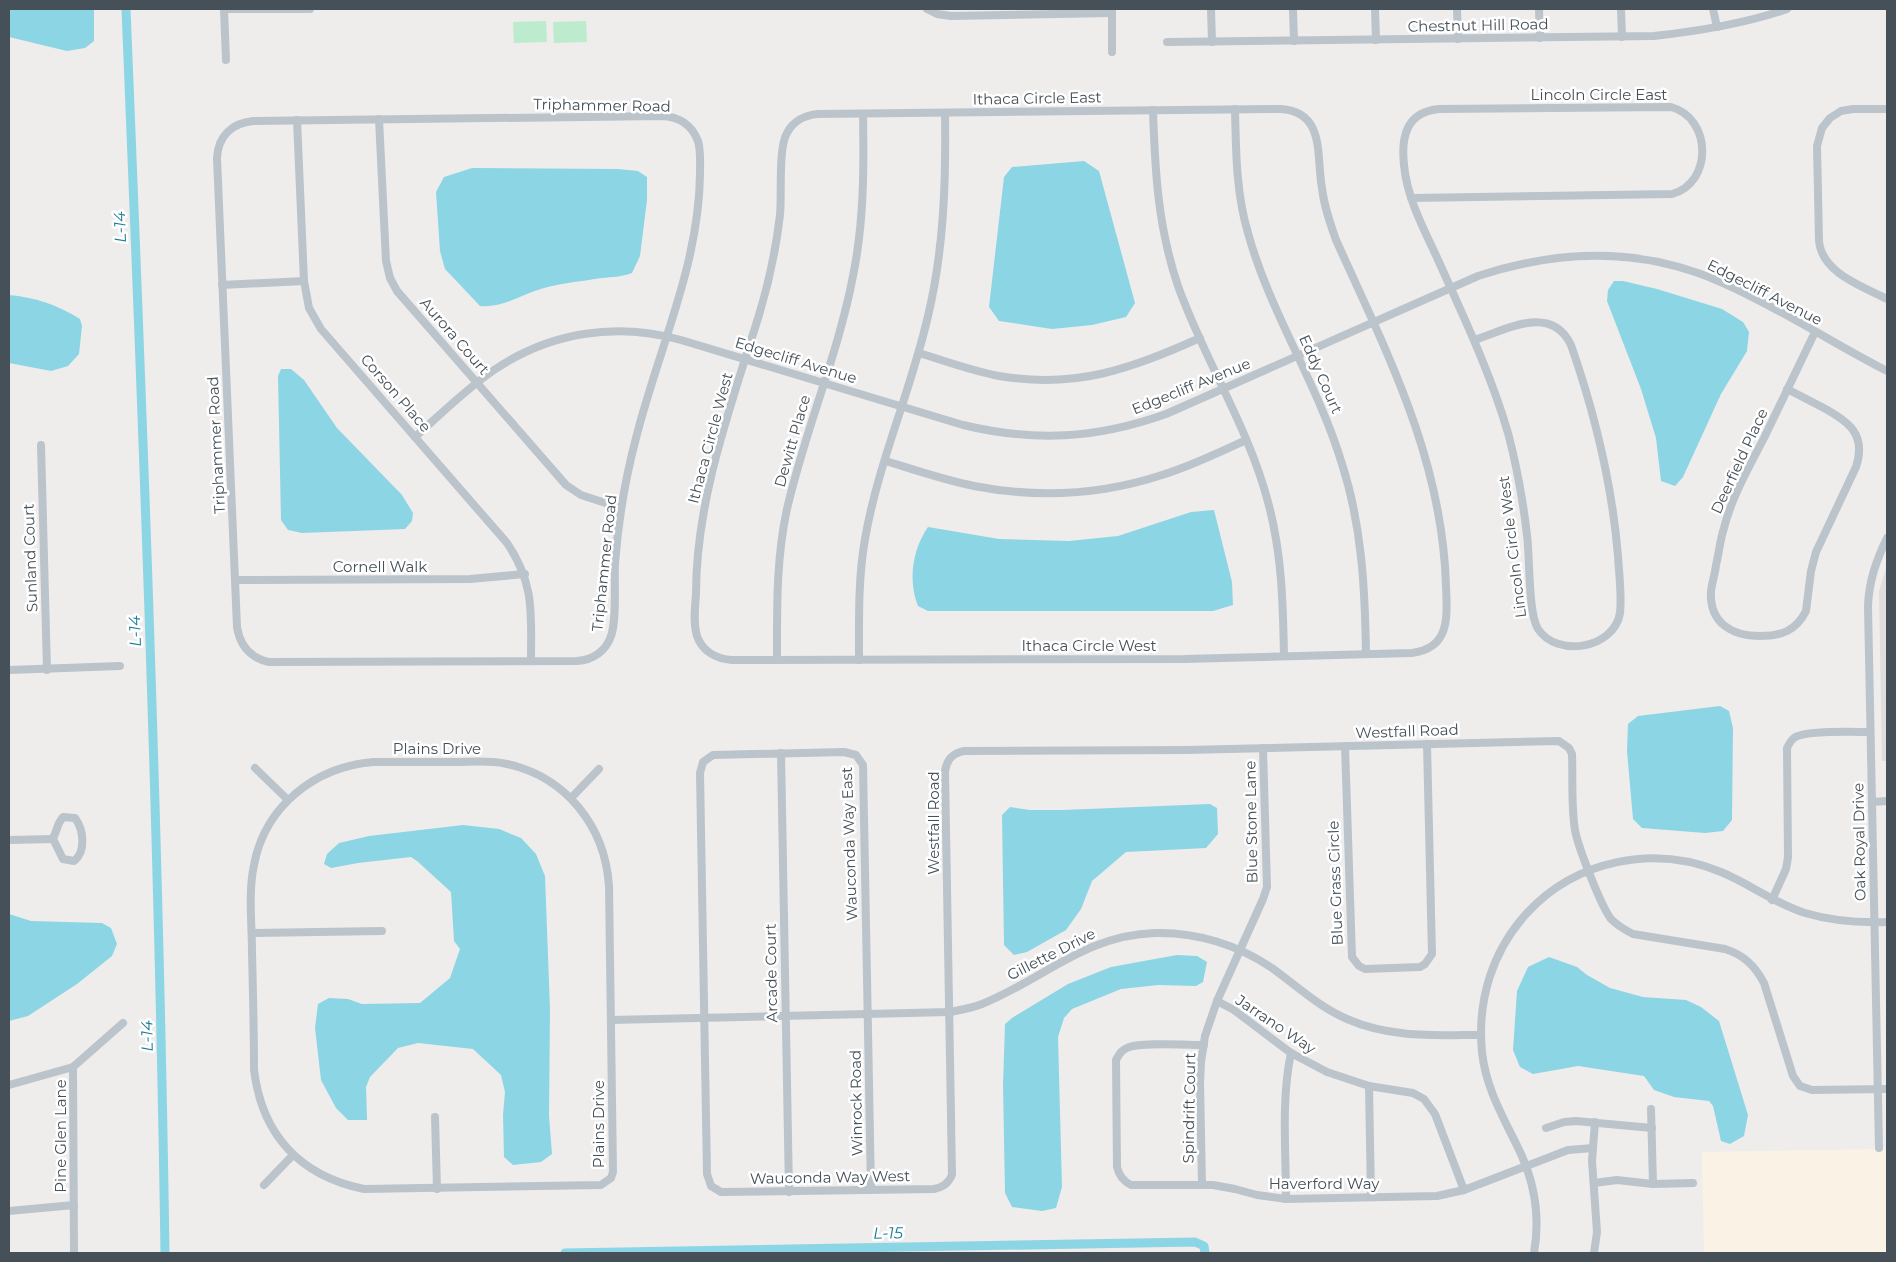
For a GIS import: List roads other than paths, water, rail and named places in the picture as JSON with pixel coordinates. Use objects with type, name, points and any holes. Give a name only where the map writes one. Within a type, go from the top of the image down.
[{"type":"street","points":[[226,60],[224,9],[310,9]]},
{"type":"street","points":[[927,9],[937,14],[951,16],[1112,11],[1112,52]]},
{"type":"street","points":[[1211,9],[1212,42]]},
{"type":"street","points":[[1293,9],[1294,41]]},
{"type":"street","points":[[1375,9],[1376,40]]},
{"type":"street","points":[[1457,9],[1458,39]]},
{"type":"street","points":[[1539,9],[1540,38]]},
{"type":"street","points":[[1621,9],[1622,37]]},
{"type":"street","points":[[1713,9],[1717,27]]},
{"type":"street","name":"Chestnut Hill Road","points":[[1167,42],[1622,37],[1686,32],[1717,27],[1787,9]]},
{"type":"street","name":"Lincoln Circle East","points":[[1411,198],[1672,194],[1689,186],[1697,176],[1701,164],[1701,138],[1694,120],[1684,112],[1671,107],[1432,110],[1421,114],[1411,123],[1403,140],[1404,166],[1411,198],[1450,288]]},
{"type":"street","name":"Ithaca Circle East","points":[[745,359],[763,300],[776,245],[780,214],[782,145],[786,133],[800,119],[811,115],[1287,109],[1304,117],[1313,127],[1317,138],[1320,176],[1328,217],[1336,240],[1373,322]]},
{"type":"street","points":[[1887,109],[1853,109],[1835,114],[1822,128],[1817,146],[1819,241],[1821,254],[1832,269],[1887,299]]},
{"type":"street","points":[[1154,110],[1154,169],[1163,232],[1179,287],[1260,474],[1275,528],[1282,584],[1284,656]]},
{"type":"street","name":"Eddy Court","points":[[1235,110],[1238,188],[1247,232],[1264,280],[1329,426],[1352,500],[1362,561],[1366,654]]},
{"type":"street","points":[[859,660],[861,566],[873,504],[919,353],[930,309],[941,248],[946,177],[945,113]]},
{"type":"street","name":"Dewitt Place","points":[[777,660],[778,572],[784,526],[794,481],[846,308],[859,243],[864,177],[863,114]]},
{"type":"street","name":"Triphammer Road","points":[[663,116],[676,118],[686,124],[695,134],[699,146],[698,207],[693,244],[637,436],[621,508],[614,579],[613,631],[608,643],[595,656],[583,660],[532,661],[269,662],[247,650],[240,640],[235,580],[217,158],[221,139],[234,126],[246,122],[297,120],[663,116]]},
{"type":"street","name":"Aurora Court","points":[[379,119],[386,260],[390,278],[398,291],[570,489],[581,495],[621,508]]},
{"type":"street","name":"Corson Place","points":[[297,120],[304,282],[309,308],[321,328],[516,555],[525,574],[531,602],[532,661]]},
{"type":"street","name":"Edgecliff Avenue","points":[[415,437],[477,383],[526,351],[569,336],[622,330],[667,336],[987,431],[1028,436],[1093,434],[1166,414],[1478,276],[1526,262],[1570,256],[1620,256],[1670,264],[1700,274],[1745,294],[1887,371]]},
{"type":"street","points":[[222,285],[304,282]]},
{"type":"street","name":"Lincoln Circle West","points":[[1450,288],[1474,340],[1497,398],[1516,467],[1528,538],[1534,622],[1541,633],[1556,643],[1568,646],[1597,642],[1612,631],[1620,614],[1616,532],[1601,442],[1586,387],[1571,345],[1564,334],[1555,326],[1536,321],[1474,340]]},
{"type":"street","name":"Ithaca Circle West","points":[[745,359],[717,454],[702,520],[696,586],[696,630],[704,648],[719,658],[732,660],[1174,659],[1412,653],[1424,650],[1435,643],[1443,633],[1447,616],[1443,543],[1431,478],[1411,410],[1373,322]]},
{"type":"street","name":"Deerfield Place","points":[[1787,389],[1846,422],[1857,438],[1859,455],[1856,467],[1816,552],[1811,571],[1807,605],[1803,617],[1795,627],[1784,634],[1746,636],[1734,632],[1719,620],[1714,608],[1711,592],[1723,528],[1729,512],[1787,389],[1815,332]]},
{"type":"street","points":[[919,353],[998,376],[1040,380],[1066,380],[1116,372],[1141,364],[1200,338]]},
{"type":"street","points":[[886,461],[953,481],[1000,490],[1046,493],[1082,492],[1126,485],[1162,476],[1246,440]]},
{"type":"street","name":"Sunland Court","points":[[41,445],[47,670]]},
{"type":"street","name":"Oak Royal Drive","points":[[1879,1148],[1868,591],[1873,570],[1887,538]]},
{"type":"street","name":"Cornell Walk","points":[[235,580],[470,579],[525,574]]},
{"type":"street","points":[[9,670],[120,666]]},
{"type":"street","points":[[1772,900],[1786,869],[1788,858],[1787,748],[1790,742],[1794,738],[1805,734],[1870,732]]},
{"type":"street","name":"Westfall Road","points":[[950,1012],[945,771],[948,759],[953,755],[964,751],[1186,750],[1553,740],[1565,744],[1572,754],[1576,835],[1607,912],[1614,922],[1624,929],[1640,935],[1725,949],[1743,957],[1754,966],[1764,982],[1793,1076],[1800,1086],[1812,1090],[1887,1089]]},
{"type":"street","name":"Blue Grass Circle","points":[[1345,746],[1352,957],[1359,966],[1365,969],[1414,968],[1425,964],[1432,954],[1427,744]]},
{"type":"street","name":"Blue Stone Lane","points":[[1240,950],[1267,887],[1263,748]]},
{"type":"street","name":"Wauconda Way East","points":[[704,1018],[701,767],[703,762],[713,755],[781,753],[844,752],[856,755],[863,765],[868,1015]]},
{"type":"street","name":"Arcade Court","points":[[781,753],[789,1192]]},
{"type":"street","name":"Plains Drive","points":[[374,762],[488,762],[505,764],[539,775],[559,787],[571,798],[597,834],[605,857],[609,886],[613,1172],[606,1182],[595,1186],[376,1190],[347,1186],[314,1172],[293,1155],[274,1131],[265,1116],[256,1088],[254,1070],[252,883],[258,848],[274,817],[288,800],[312,781],[328,772],[350,765],[374,762]]},
{"type":"street","points":[[255,768],[288,800]]},
{"type":"street","points":[[571,798],[599,769]]},
{"type":"street","points":[[1872,802],[1887,801]]},
{"type":"street","points":[[63,817],[76,818],[79,823],[82,840],[81,852],[78,858],[74,861],[63,859],[53,839],[63,817]]},
{"type":"street","points":[[9,840],[53,839]]},
{"type":"street","points":[[1534,1253],[1536,1207],[1526,1166],[1490,1089],[1484,1068],[1481,1035],[1483,1002],[1488,982],[1498,956],[1520,921],[1550,893],[1567,881],[1590,870],[1620,861],[1640,858],[1682,860],[1721,872],[1772,900],[1799,911],[1822,917],[1837,920],[1887,922]]},
{"type":"street","points":[[252,933],[382,931]]},
{"type":"street","name":"Gillette Drive","points":[[611,1020],[950,1012],[999,997],[1072,955],[1106,941],[1127,936],[1156,933],[1206,938],[1240,950],[1272,968],[1327,1009],[1367,1027],[1394,1034],[1416,1036],[1481,1035]]},
{"type":"street","name":"Spindrift Court","points":[[1202,1184],[1200,1083],[1204,1044],[1209,1022],[1217,1001],[1240,950]]},
{"type":"street","name":"Jarrano Way","points":[[1217,1001],[1234,1010],[1291,1053],[1327,1072],[1369,1086],[1414,1093],[1429,1103],[1464,1190]]},
{"type":"street","name":"Wauconda Way West","points":[[704,1018],[708,1180],[715,1190],[720,1192],[789,1192],[934,1189],[945,1185],[952,1175],[950,1012]]},
{"type":"street","name":"Winrock Road","points":[[868,1015],[871,1190]]},
{"type":"street","name":"Pine Glen Lane","points":[[9,1084],[73,1067],[123,1023]]},
{"type":"street","name":"Haverford Way","points":[[1204,1044],[1134,1046],[1123,1050],[1116,1060],[1117,1167],[1122,1178],[1131,1185],[1202,1184],[1286,1199],[1437,1196],[1464,1190],[1568,1150],[1593,1148]]},
{"type":"street","points":[[1286,1199],[1285,1105],[1291,1053]]},
{"type":"street","name":"Pine Glen Lane","points":[[73,1067],[74,1253]]},
{"type":"street","points":[[1369,1086],[1371,1197]]},
{"type":"street","points":[[1651,1109],[1653,1184]]},
{"type":"street","points":[[435,1117],[437,1189]]},
{"type":"street","points":[[1546,1128],[1564,1122],[1595,1122],[1652,1128]]},
{"type":"street","points":[[1594,1253],[1597,1232],[1593,1148],[1595,1122]]},
{"type":"street","points":[[264,1185],[293,1155]]},
{"type":"street","points":[[1594,1183],[1617,1180],[1653,1184],[1693,1183]]},
{"type":"street","name":"Pine Glen Lane","points":[[9,1211],[74,1205]]},
{"type":"water","points":[[9,9],[94,9],[94,41],[85,48],[67,51],[9,37]]},
{"type":"water","points":[[1084,161],[1099,171],[1135,303],[1126,317],[1092,325],[1052,329],[999,321],[989,307],[1004,177],[1012,167]]},
{"type":"water","points":[[472,168],[618,169],[638,171],[647,177],[647,200],[640,256],[632,273],[551,286],[505,303],[480,306],[445,269],[440,251],[436,192],[444,177]]},
{"type":"water","points":[[1614,281],[1623,281],[1657,289],[1722,309],[1743,322],[1749,332],[1747,351],[1721,394],[1683,477],[1675,486],[1661,481],[1656,438],[1641,389],[1607,301],[1608,290]]},
{"type":"water","points":[[9,295],[46,302],[80,319],[82,326],[79,354],[68,366],[51,371],[9,363]]},
{"type":"water","points":[[281,369],[291,369],[304,380],[337,428],[402,495],[413,513],[412,521],[405,529],[302,533],[288,530],[281,520],[278,376]]},
{"type":"water","points":[[1214,510],[1232,582],[1233,605],[1213,611],[928,611],[918,606],[913,586],[913,566],[918,546],[928,527],[999,539],[1069,541],[1118,536],[1191,512]]},
{"type":"water","points":[[1720,706],[1729,711],[1733,728],[1732,820],[1723,831],[1705,833],[1642,828],[1633,819],[1627,751],[1628,724],[1638,716]]},
{"type":"water","points":[[1210,804],[1217,808],[1218,834],[1206,848],[1126,852],[1092,881],[1081,909],[1066,930],[1027,952],[1014,955],[1004,945],[1002,815],[1010,807],[1030,810],[1063,810]]},
{"type":"water","points":[[463,825],[499,829],[521,838],[536,854],[545,876],[550,1009],[549,1116],[552,1154],[541,1162],[513,1165],[504,1157],[503,1115],[505,1092],[501,1075],[473,1049],[418,1043],[398,1048],[370,1077],[366,1087],[367,1120],[348,1120],[336,1108],[321,1080],[315,1028],[318,1004],[329,998],[348,999],[362,1004],[420,1003],[450,978],[460,949],[454,941],[451,892],[417,861],[411,857],[331,868],[324,864],[327,854],[339,843],[369,836]]},
{"type":"water","points":[[9,914],[31,921],[102,923],[111,928],[117,944],[112,956],[77,984],[28,1016],[9,1021]]},
{"type":"water","points":[[1177,955],[1197,956],[1207,962],[1203,982],[1196,986],[1158,985],[1121,989],[1072,1009],[1064,1018],[1058,1037],[1062,1187],[1056,1208],[1042,1211],[1012,1207],[1005,1193],[1003,1085],[1005,1024],[1068,984],[1111,967]]},
{"type":"water","points":[[1549,957],[1577,967],[1610,988],[1643,997],[1686,1000],[1701,1007],[1719,1021],[1748,1115],[1744,1136],[1730,1144],[1721,1141],[1713,1106],[1709,1101],[1674,1097],[1654,1090],[1644,1076],[1578,1066],[1533,1074],[1520,1067],[1513,1050],[1517,991],[1528,967]]},
{"type":"waterway","name":"L-14","points":[[126,9],[155,786],[165,1253]]},
{"type":"waterway","name":"L-15","points":[[565,1253],[1195,1242],[1204,1246],[1205,1253]]}]
